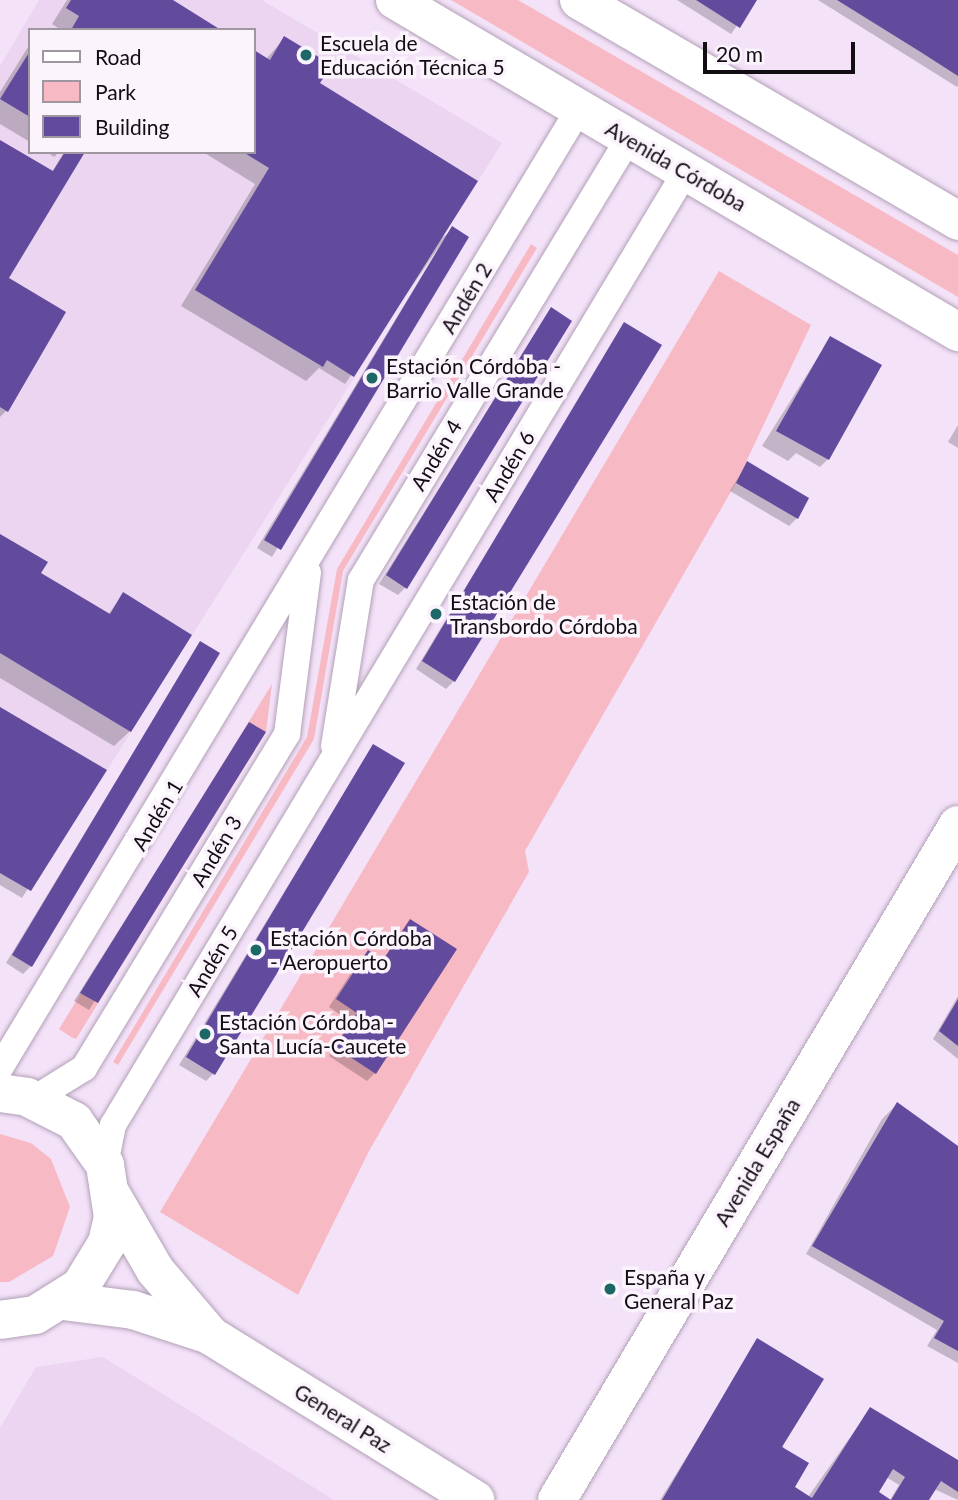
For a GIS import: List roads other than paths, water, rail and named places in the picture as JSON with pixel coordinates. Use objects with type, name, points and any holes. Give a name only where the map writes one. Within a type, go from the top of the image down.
[{"type":"main road","name":"Avenida Córdoba","points":[[395,0],[958,332]]},
{"type":"main road","points":[[579,0],[958,220]]},
{"type":"main road","name":"Avenida España","points":[[557,1500],[958,825]]},
{"type":"main road","name":"General Paz","points":[[17,1096],[74,1121],[155,1270],[211,1336]]},
{"type":"main road","points":[[0,1320],[35,1315],[63,1301],[96,1267],[107,1243],[108,1180]]},
{"type":"main road","name":"General Paz","points":[[63,1301],[133,1310],[211,1336],[475,1500]]},
{"type":"lane","name":"Andén 2","points":[[309,559],[579,109]]},
{"type":"lane","name":"Andén 4","points":[[331,761],[361,579],[629,138]]},
{"type":"lane","name":"Andén 6","points":[[331,761],[686,171]]},
{"type":"lane","name":"Andén 1","points":[[0,1068],[309,559]]},
{"type":"lane","name":"Andén 3","points":[[17,1096],[84,1068],[287,734],[309,559]]},
{"type":"lane","name":"Andén 5","points":[[108,1180],[113,1125],[331,761]]},
{"type":"place","name":"Escuela de Educación Técnica 5","points":[[306,55]]},
{"type":"place","name":"Estación Córdoba - Barrio Valle Grande","points":[[372,378]]},
{"type":"place","name":"Estación de Transbordo Córdoba","points":[[436,614]]},
{"type":"place","name":"Estación Córdoba - Aeropuerto","points":[[256,950]]},
{"type":"place","name":"Estación Córdoba - Santa Lucía-Caucete","points":[[205,1034]]},
{"type":"place","name":"España y General Paz","points":[[610,1289]]}]
